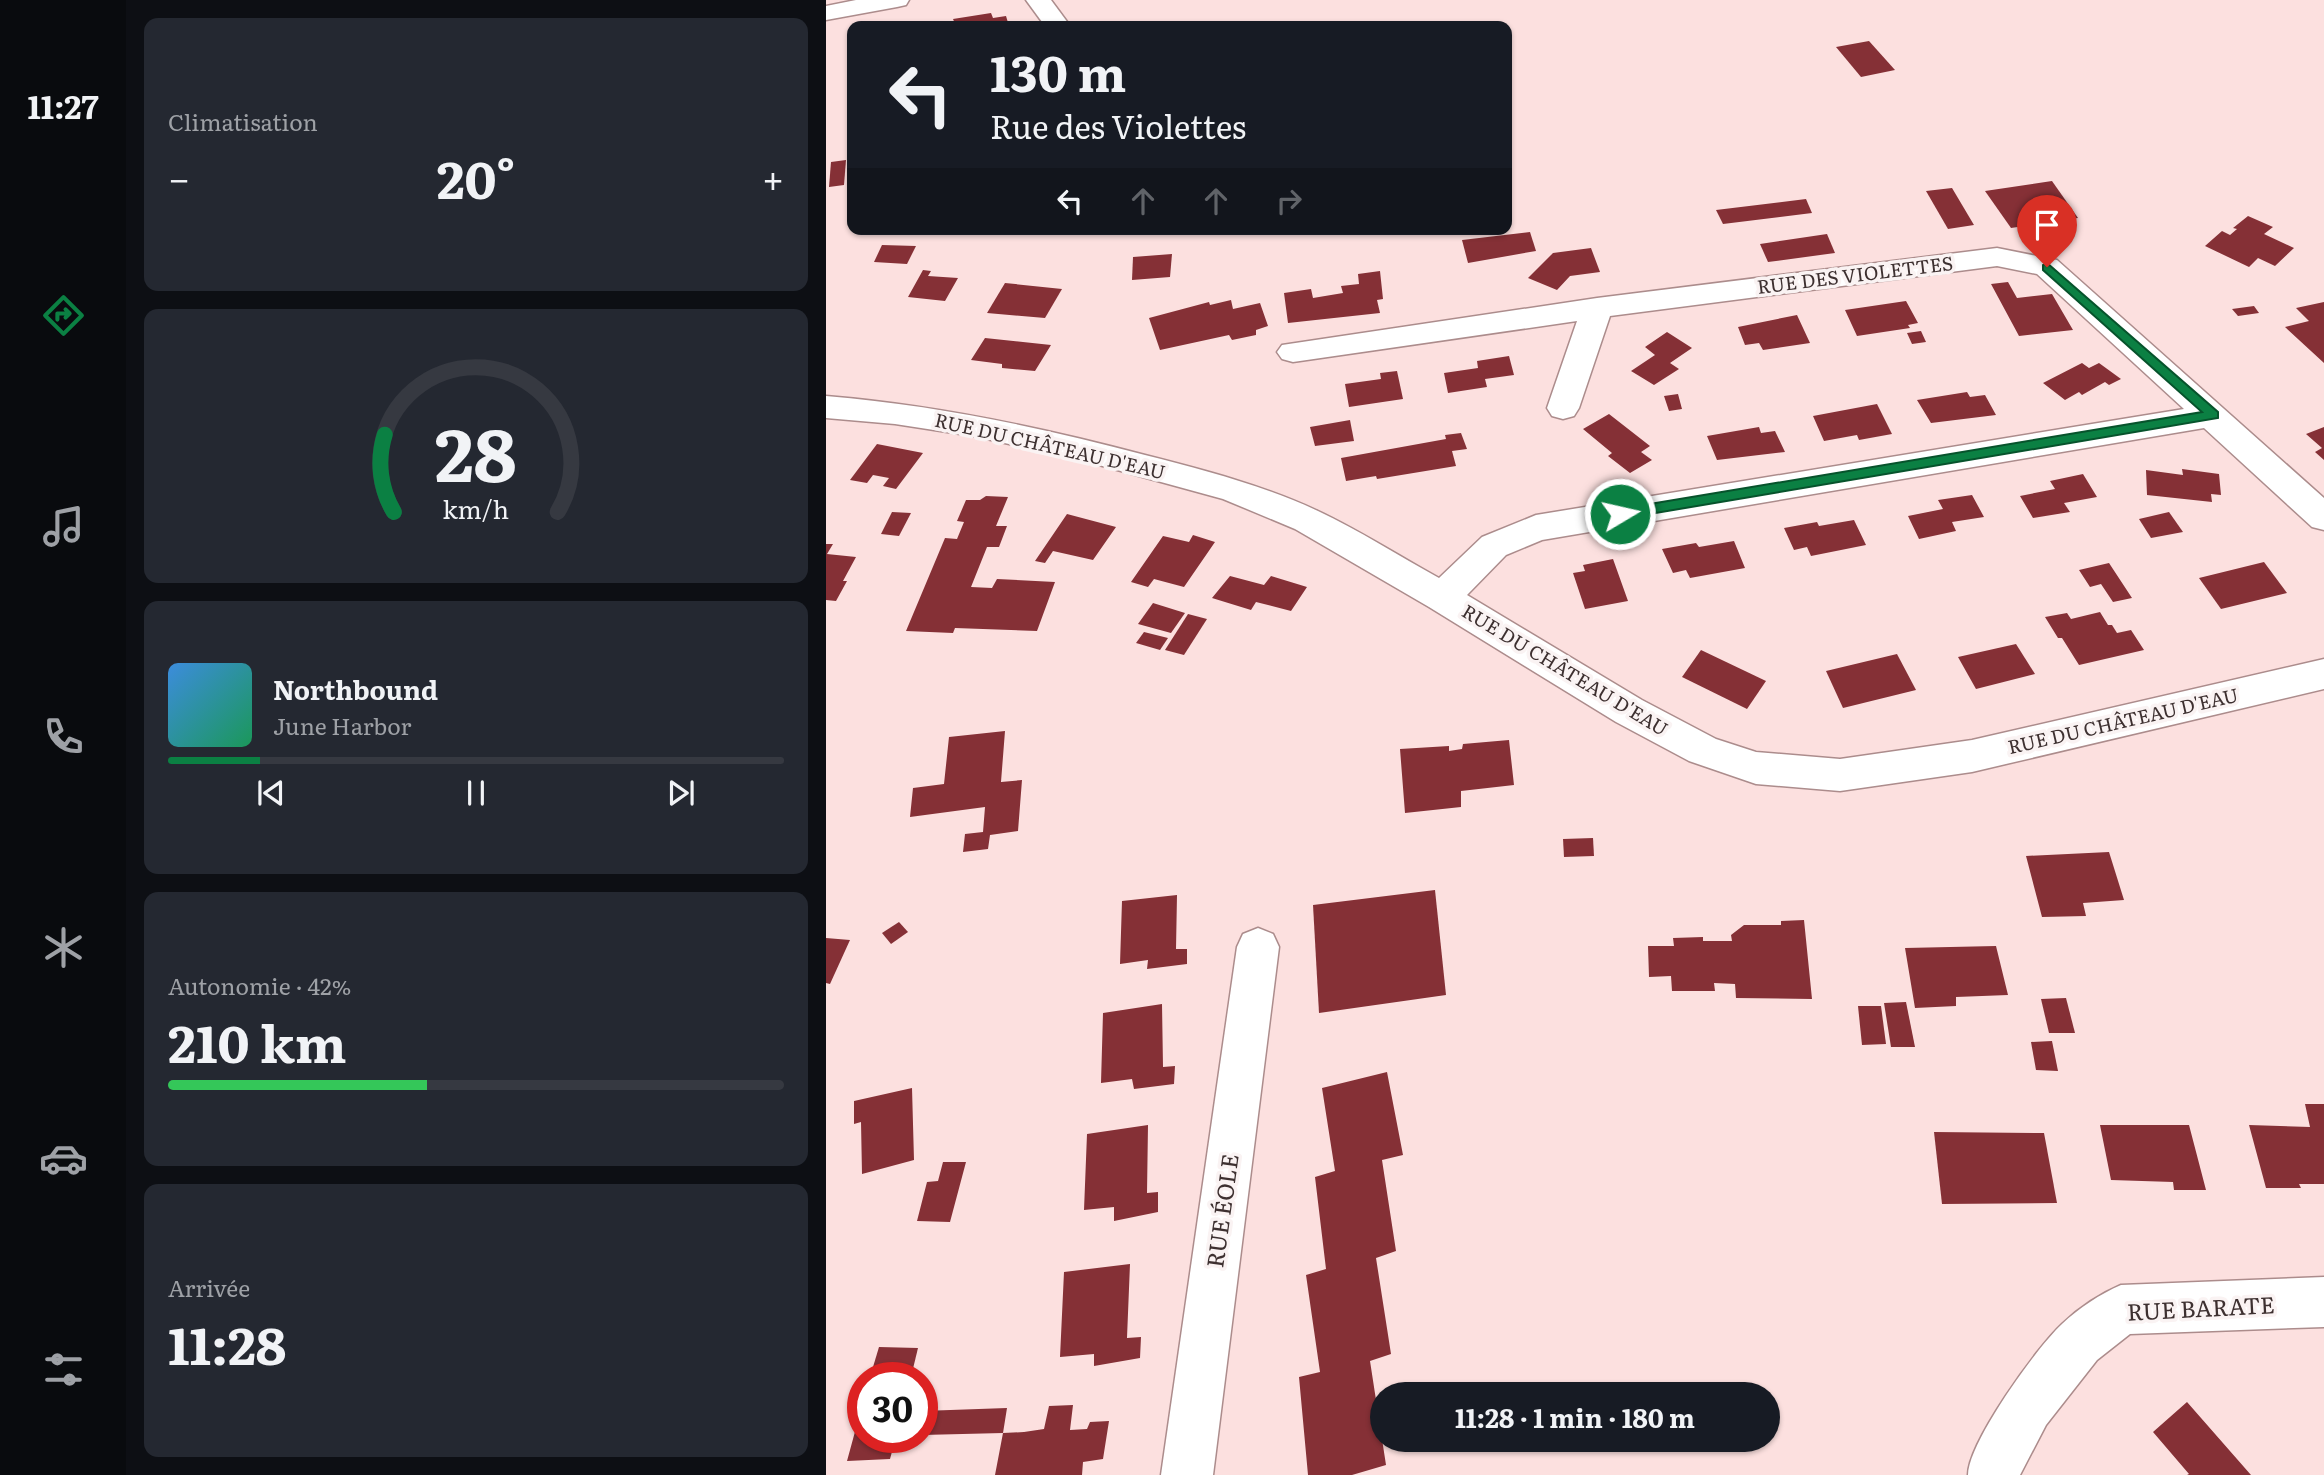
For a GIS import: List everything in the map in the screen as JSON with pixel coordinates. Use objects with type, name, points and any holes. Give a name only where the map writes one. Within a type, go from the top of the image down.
[{"type":"street","points":[[826,13],[897,0]]},
{"type":"street","points":[[1038,0],[1054,21]]},
{"type":"street","name":"RUE DES VIOLETTES","points":[[1293,352],[1598,308],[1997,257],[2047,267],[2324,518]]},
{"type":"street","points":[[1563,408],[1598,308]]},
{"type":"street","name":"RUE DU CHÂTEAU D'EAU","points":[[826,407],[895,413],[973,425],[1077,448],[1233,490],[1307,520],[1442,597],[1629,711],[1703,750],[1756,768],[1840,775],[1972,756],[2324,674]]},
{"type":"street","points":[[1442,597],[1494,545],[1536,528],[2213,415]]},
{"type":"street","name":"RUE ÉOLE","points":[[1187,1475],[1258,947]]},
{"type":"street","name":"RUE BARATE","points":[[1994,1475],[1994,1468],[2028,1407],[2079,1342],[2121,1310],[2324,1303]]},
{"type":"building","points":[[991,13],[993,18],[1006,16],[1008,21],[954,21],[953,19]]},
{"type":"building","points":[[1869,41],[1895,70],[1861,77],[1836,47]]},
{"type":"building","points":[[846,160],[844,185],[829,187],[831,162]]},
{"type":"building","points":[[2052,181],[2078,218],[2011,228],[1985,191]]},
{"type":"building","points":[[1952,188],[1974,225],[1948,229],[1926,191]]},
{"type":"building","points":[[1806,199],[1812,213],[1723,224],[1716,210]]},
{"type":"building","points":[[2248,216],[2273,227],[2264,234],[2294,248],[2275,266],[2258,258],[2249,267],[2205,246],[2222,231],[2230,235],[2237,229],[2233,228]]},
{"type":"building","points":[[1530,232],[1536,251],[1468,263],[1462,240]]},
{"type":"building","points":[[1827,234],[1835,253],[1768,262],[1760,244]]},
{"type":"building","points":[[882,245],[916,246],[907,264],[874,262]]},
{"type":"building","points":[[1591,248],[1600,272],[1570,276],[1557,290],[1528,278],[1553,253]]},
{"type":"building","points":[[1172,254],[1170,277],[1132,280],[1133,257]]},
{"type":"building","points":[[923,270],[931,271],[928,276],[958,278],[945,301],[908,297]]},
{"type":"building","points":[[1380,271],[1383,299],[1377,300],[1380,313],[1288,323],[1284,293],[1311,289],[1313,298],[1343,293],[1341,286],[1359,284],[1358,274]]},
{"type":"building","points":[[2008,282],[2017,298],[2052,294],[2073,330],[2019,336],[1991,284]]},
{"type":"building","points":[[1005,283],[1062,289],[1045,318],[987,313]]},
{"type":"building","points":[[1231,300],[1233,309],[1260,303],[1268,326],[1256,330],[1256,335],[1232,340],[1229,335],[1160,350],[1149,318],[1209,302],[1210,305]]},
{"type":"building","points":[[1906,301],[1918,323],[1908,325],[1910,328],[1857,336],[1845,310]]},
{"type":"building","points":[[2324,302],[2324,363],[2285,327],[2309,321],[2296,308]]},
{"type":"building","points":[[2254,306],[2259,313],[2238,316],[2232,309]]},
{"type":"building","points":[[1797,315],[1810,343],[1763,350],[1759,343],[1745,345],[1738,327]]},
{"type":"building","points":[[1921,331],[1926,342],[1912,344],[1907,333]]},
{"type":"building","points":[[1667,332],[1692,348],[1670,363],[1679,369],[1654,385],[1631,371],[1655,355],[1645,347]]},
{"type":"building","points":[[985,338],[1051,345],[1035,371],[1002,368],[1002,364],[971,360]]},
{"type":"building","points":[[1509,356],[1514,375],[1485,379],[1487,387],[1448,393],[1444,373],[1478,368],[1477,361]]},
{"type":"building","points":[[2082,363],[2089,368],[2099,363],[2121,379],[2109,385],[2105,382],[2082,395],[2079,392],[2065,400],[2043,383]]},
{"type":"building","points":[[1397,371],[1403,399],[1349,407],[1345,384],[1381,379],[1380,373]]},
{"type":"building","points":[[1967,392],[1970,397],[1985,395],[1996,415],[1931,423],[1917,400]]},
{"type":"building","points":[[1678,394],[1682,409],[1669,411],[1664,396]]},
{"type":"building","points":[[1877,404],[1892,434],[1859,440],[1857,435],[1824,441],[1813,416]]},
{"type":"building","points":[[1609,414],[1650,446],[1641,452],[1652,460],[1630,473],[1608,456],[1612,453],[1583,429]]},
{"type":"building","points":[[1350,420],[1354,441],[1315,446],[1310,427]]},
{"type":"building","points":[[1759,427],[1761,433],[1775,431],[1785,452],[1717,460],[1707,436]]},
{"type":"building","points":[[2324,427],[2324,460],[2315,452],[2322,448],[2306,434]]},
{"type":"building","points":[[1461,433],[1467,449],[1452,451],[1456,466],[1377,479],[1376,476],[1346,481],[1341,458],[1446,439],[1445,435]]},
{"type":"building","points":[[877,444],[923,453],[896,489],[883,486],[889,478],[873,475],[867,483],[850,480]]},
{"type":"building","points":[[2182,469],[2219,474],[2221,495],[2211,494],[2212,502],[2147,495],[2146,470],[2183,475]]},
{"type":"building","points":[[2083,474],[2097,497],[2064,503],[2070,512],[2033,518],[2020,496],[2055,489],[2050,481]]},
{"type":"building","points":[[1972,495],[1984,517],[1952,522],[1956,531],[1919,539],[1908,516],[1943,509],[1938,500]]},
{"type":"building","points":[[986,496],[1008,497],[996,526],[1007,526],[999,547],[987,547],[971,587],[992,588],[997,579],[1055,582],[1037,631],[955,628],[953,633],[906,631],[945,538],[957,539],[964,522],[957,521],[966,500],[980,500]]},
{"type":"building","points":[[892,512],[911,513],[899,536],[881,534]]},
{"type":"building","points":[[2169,512],[2183,532],[2151,538],[2139,519]]},
{"type":"building","points":[[1067,514],[1116,527],[1093,560],[1053,551],[1045,563],[1035,561]]},
{"type":"building","points":[[1854,520],[1866,545],[1811,556],[1807,547],[1794,550],[1784,528],[1817,522],[1819,526]]},
{"type":"building","points":[[1193,535],[1215,542],[1184,587],[1154,579],[1148,587],[1131,582],[1163,536],[1189,542]]},
{"type":"building","points":[[1734,541],[1745,568],[1690,578],[1686,570],[1673,573],[1662,549],[1696,543],[1699,547]]},
{"type":"building","points":[[826,544],[833,544],[827,554],[856,557],[836,601],[826,600]]},
{"type":"building","points":[[1613,559],[1628,601],[1585,609],[1573,573],[1585,571],[1583,565]]},
{"type":"building","points":[[2264,562],[2287,593],[2221,609],[2199,578]]},
{"type":"building","points":[[2109,563],[2132,598],[2113,602],[2101,584],[2090,587],[2079,570]]},
{"type":"building","points":[[1230,576],[1264,585],[1271,576],[1307,587],[1291,611],[1256,602],[1251,610],[1212,598]]},
{"type":"building","points":[[1153,603],[1185,613],[1171,633],[1138,624]]},
{"type":"building","points":[[2100,612],[2117,633],[2131,630],[2144,650],[2079,665],[2045,617],[2067,613],[2071,619]]},
{"type":"building","points":[[1188,614],[1207,619],[1184,655],[1165,650]]},
{"type":"building","points":[[1144,632],[1168,638],[1160,650],[1136,643]]},
{"type":"building","points":[[2016,644],[2035,674],[1976,689],[1958,657]]},
{"type":"building","points":[[1701,650],[1766,681],[1747,709],[1682,677]]},
{"type":"building","points":[[1897,654],[1916,690],[1843,708],[1826,671]]},
{"type":"building","points":[[1005,731],[1001,782],[1022,780],[1018,831],[990,835],[988,849],[963,852],[965,834],[983,832],[985,807],[910,817],[913,788],[944,784],[949,737]]},
{"type":"building","points":[[1509,740],[1514,785],[1461,791],[1461,807],[1405,813],[1400,749],[1449,746],[1449,751],[1462,749],[1463,744]]},
{"type":"building","points":[[1593,838],[1594,856],[1564,857],[1563,839]]},
{"type":"building","points":[[2109,852],[2124,900],[2083,903],[2086,916],[2042,917],[2026,856]]},
{"type":"building","points":[[1435,890],[1446,995],[1319,1013],[1313,905]]},
{"type":"building","points":[[1177,895],[1176,949],[1187,949],[1187,964],[1147,969],[1148,960],[1120,964],[1122,901]]},
{"type":"building","points":[[1804,920],[1812,999],[1736,998],[1735,984],[1714,983],[1715,991],[1672,991],[1671,976],[1649,977],[1648,946],[1674,946],[1673,938],[1703,937],[1703,941],[1732,941],[1731,935],[1744,925],[1781,925],[1781,921]]},
{"type":"building","points":[[899,922],[908,932],[891,944],[882,933]]},
{"type":"building","points":[[826,938],[850,940],[830,984],[826,983]]},
{"type":"building","points":[[1996,946],[2008,995],[1956,997],[1956,1006],[1915,1008],[1905,948]]},
{"type":"building","points":[[2066,998],[2075,1033],[2049,1033],[2041,999]]},
{"type":"building","points":[[1906,1002],[1915,1047],[1891,1047],[1884,1003]]},
{"type":"building","points":[[1162,1004],[1163,1067],[1175,1066],[1174,1084],[1134,1089],[1132,1079],[1101,1083],[1103,1013]]},
{"type":"building","points":[[1858,1006],[1881,1006],[1886,1044],[1862,1045]]},
{"type":"building","points":[[2052,1041],[2058,1071],[2036,1070],[2031,1042]]},
{"type":"building","points":[[1387,1072],[1403,1155],[1382,1160],[1396,1251],[1376,1258],[1391,1354],[1370,1361],[1373,1382],[1370,1382],[1370,1452],[1384,1452],[1386,1465],[1352,1475],[1308,1475],[1299,1377],[1320,1372],[1306,1275],[1326,1269],[1315,1177],[1335,1171],[1322,1088]]},
{"type":"building","points":[[912,1088],[914,1160],[862,1174],[861,1122],[854,1124],[854,1101]]},
{"type":"building","points":[[2305,1104],[2324,1104],[2324,1184],[2299,1184],[2301,1188],[2266,1188],[2249,1125],[2310,1127]]},
{"type":"building","points":[[1148,1125],[1147,1193],[1158,1192],[1158,1212],[1114,1221],[1114,1207],[1084,1210],[1087,1134]]},
{"type":"building","points":[[2100,1125],[2189,1125],[2206,1190],[2174,1190],[2173,1182],[2111,1180]]},
{"type":"building","points":[[1934,1132],[2044,1133],[2057,1203],[1942,1204]]},
{"type":"building","points":[[943,1162],[966,1162],[950,1222],[917,1221],[927,1182],[938,1181]]},
{"type":"building","points":[[1130,1264],[1127,1338],[1141,1337],[1140,1358],[1094,1366],[1094,1354],[1060,1357],[1064,1272]]},
{"type":"building","points":[[879,1347],[918,1348],[915,1362],[874,1362]]},
{"type":"building","points":[[2187,1402],[2251,1475],[2187,1475],[2189,1474],[2153,1432]]},
{"type":"building","points":[[1073,1405],[1070,1430],[1087,1429],[1090,1422],[1109,1421],[1103,1459],[1083,1462],[1082,1475],[995,1475],[1003,1433],[1044,1429],[1049,1406]]},
{"type":"building","points":[[1007,1408],[1003,1433],[938,1435],[938,1410]]},
{"type":"building","points":[[849,1453],[892,1453],[890,1459],[847,1461]]},
{"type":"route","points":[[1620,514],[2213,415],[2047,267]]}]
